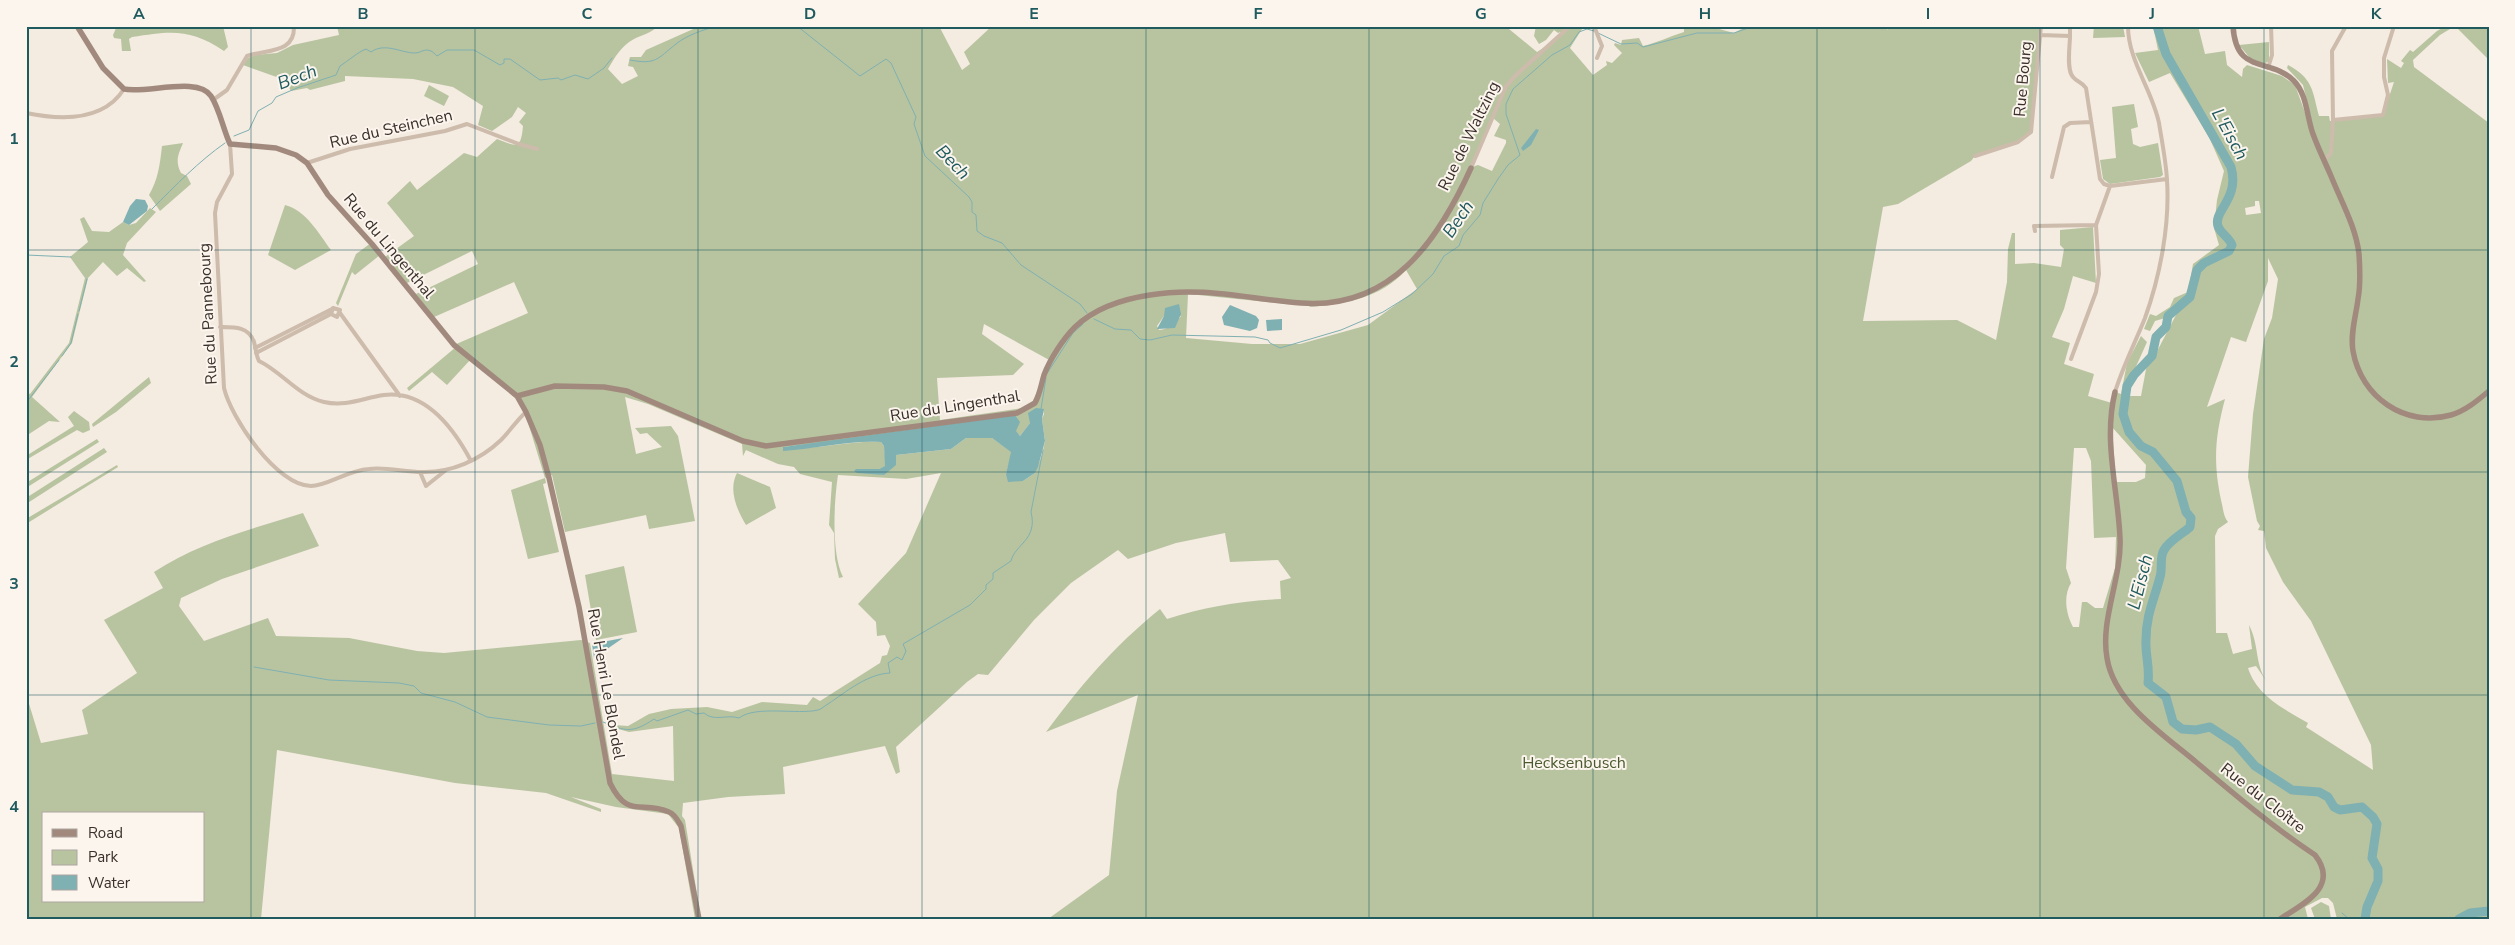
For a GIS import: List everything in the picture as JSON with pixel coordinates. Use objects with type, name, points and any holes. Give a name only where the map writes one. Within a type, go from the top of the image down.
[{"type":"street","points":[[77,26],[103,68],[124,89],[143,91],[197,87],[208,92],[230,144]]},
{"type":"street","points":[[213,100],[227,90],[247,56],[285,47],[291,43],[294,26]]},
{"type":"street","name":"Rue de Waltzing","points":[[1405,269],[1433,235],[1471,168],[1506,86],[1571,26]]},
{"type":"street","name":"Rue Bourg","points":[[1975,156],[2018,142],[2031,132],[2041,26]]},
{"type":"street","points":[[2070,26],[2070,72],[2086,88],[2100,179],[2104,184],[2110,186],[2167,179]]},
{"type":"street","points":[[2115,392],[2145,318],[2155,282],[2164,235],[2167,179],[2153,101],[2132,55],[2128,26]]},
{"type":"street","points":[[2233,26],[2235,44],[2241,54],[2251,62],[2292,79],[2299,87],[2313,133],[2353,231],[2358,252],[2359,298],[2352,332],[2353,350],[2362,378],[2381,402],[2393,409],[2420,418],[2452,414],[2464,409],[2489,391]]},
{"type":"street","points":[[2268,68],[2272,54],[2271,26]]},
{"type":"street","points":[[2324,160],[2332,153],[2332,51],[2346,26]]},
{"type":"street","points":[[2333,120],[2383,115],[2388,95],[2384,77],[2384,58],[2394,26]]},
{"type":"street","points":[[1595,28],[1602,46],[1596,58]]},
{"type":"street","points":[[2040,36],[2070,36]]},
{"type":"street","points":[[26,113],[48,118],[84,115],[112,103],[124,89]]},
{"type":"street","points":[[2052,177],[2064,127],[2070,123],[2090,122]]},
{"type":"street","name":"Rue du Steinchen","points":[[307,163],[373,144],[445,131],[467,124],[512,142],[537,149]]},
{"type":"street","name":"Rue du Lingenthal","points":[[230,144],[276,148],[296,155],[307,163],[328,195],[372,244],[454,345],[517,396],[526,412]]},
{"type":"street","name":"Rue du Pannebourg","points":[[230,144],[232,174],[218,202],[215,213],[223,380],[230,407],[241,425],[282,475],[294,482],[313,486],[341,474],[368,469],[420,472],[446,470],[471,461],[491,448],[526,412]]},
{"type":"street","points":[[2071,359],[2096,292],[2099,274],[2096,225],[2110,186]]},
{"type":"street","points":[[2035,231],[2034,226],[2096,225]]},
{"type":"street","name":"Rue du Lingenthal","points":[[517,396],[547,387],[572,385],[627,391],[744,441],[766,446],[1017,413],[1035,404],[1051,362],[1071,332],[1086,318],[1110,305],[1141,296],[1189,290],[1302,303],[1332,302],[1380,288],[1405,269]]},
{"type":"street","points":[[255,350],[338,308],[400,396]]},
{"type":"street","points":[[331,311],[336,317],[340,313]]},
{"type":"street","points":[[220,327],[237,327],[245,330],[251,336],[259,361],[271,367],[302,392],[322,402],[340,404],[384,395],[400,396],[421,404],[440,416],[454,432],[471,461]]},
{"type":"street","name":"Rue du Cloître","points":[[2115,392],[2110,416],[2110,452],[2120,558],[2107,628],[2106,657],[2114,680],[2143,717],[2244,803],[2315,855],[2321,862],[2324,876],[2318,890],[2307,902],[2280,919]]},
{"type":"street","name":"Rue Henri Le Blondel","points":[[526,412],[546,467],[577,598],[610,783],[624,803],[632,807],[669,812],[674,815],[681,826],[699,919]]},
{"type":"street","name":"Rue du Pannebourg","points":[[420,472],[426,486],[446,470]]},
{"type":"green space","points":[[117,26],[223,26],[228,47],[224,51],[201,38],[190,35],[158,33],[132,37],[129,39],[131,51],[122,51],[121,39],[114,38],[113,35]]},
{"type":"green space","name":"Hecksenbusch","points":[[337,26],[658,26],[629,42],[613,60],[608,69],[622,84],[638,76],[633,67],[628,66],[630,57],[641,57],[646,50],[700,26],[939,26],[962,70],[970,64],[964,52],[992,26],[1511,26],[1509,29],[1537,52],[1553,42],[1563,31],[1558,33],[1554,30],[1546,40],[1539,44],[1534,36],[1536,26],[1553,28],[1556,26],[1584,26],[1570,48],[1593,75],[1607,65],[1606,61],[1612,63],[1622,53],[1614,45],[1615,43],[1621,45],[1622,40],[1639,38],[1643,46],[1684,32],[1684,27],[1708,26],[1734,33],[1747,26],[1887,26],[1887,30],[1890,26],[2041,26],[2031,132],[2025,138],[1975,156],[1971,161],[1898,204],[1883,207],[1863,321],[1957,320],[1996,340],[2007,282],[2008,249],[2012,233],[2015,233],[2015,264],[2034,263],[2061,267],[2064,249],[2060,245],[2060,230],[2093,227],[2096,283],[2073,276],[2064,309],[2052,337],[2070,343],[2064,364],[2094,374],[2088,396],[2112,403],[2115,392],[2121,394],[2127,363],[2141,336],[2147,342],[2122,398],[2127,400],[2128,396],[2141,396],[2147,364],[2153,359],[2177,313],[2167,314],[2165,318],[2155,321],[2150,331],[2144,329],[2150,314],[2156,316],[2170,307],[2174,298],[2188,292],[2193,264],[2219,245],[2214,228],[2217,200],[2224,171],[2209,137],[2170,73],[2149,82],[2135,53],[2158,50],[2153,26],[2198,26],[2205,54],[2225,51],[2227,65],[2242,77],[2243,69],[2247,65],[2282,76],[2295,85],[2307,118],[2311,117],[2303,85],[2287,68],[2288,65],[2307,80],[2313,92],[2319,116],[2329,116],[2330,121],[2383,115],[2394,82],[2388,83],[2387,59],[2401,68],[2404,63],[2401,61],[2410,50],[2413,52],[2437,31],[2446,26],[2455,26],[2440,35],[2413,60],[2414,67],[2489,123],[2489,919],[2337,919],[2333,903],[2328,898],[2322,898],[2305,907],[2308,919],[1048,919],[1109,875],[1117,791],[1138,695],[1046,732],[1099,667],[1127,638],[1160,609],[1167,619],[1223,605],[1281,599],[1280,581],[1291,578],[1278,560],[1230,562],[1225,533],[1176,543],[1128,559],[1118,550],[1071,583],[1034,620],[988,675],[978,674],[967,682],[896,747],[900,772],[896,774],[885,746],[783,767],[785,794],[728,797],[683,803],[682,816],[685,820],[701,919],[695,919],[679,828],[668,814],[616,807],[571,797],[601,809],[601,812],[546,793],[455,783],[277,750],[261,919],[26,919],[26,694],[41,743],[88,734],[82,710],[137,673],[104,620],[163,588],[154,572],[189,552],[226,537],[303,513],[319,546],[222,579],[181,598],[179,606],[204,641],[268,618],[276,636],[349,638],[417,651],[444,653],[581,640],[590,643],[612,774],[674,781],[673,726],[629,732],[615,728],[614,725],[628,726],[649,714],[671,709],[707,707],[732,712],[762,702],[807,705],[813,697],[820,701],[880,663],[882,656],[887,655],[890,646],[885,635],[877,636],[876,622],[858,604],[906,553],[941,473],[906,479],[838,475],[834,527],[839,567],[843,577],[839,578],[835,559],[834,533],[829,525],[832,482],[800,474],[794,467],[778,464],[746,450],[743,456],[742,444],[648,404],[625,397],[636,454],[662,447],[647,433],[640,434],[635,428],[671,426],[678,436],[695,521],[649,529],[646,515],[565,532],[552,475],[545,478],[522,403],[471,359],[447,385],[432,372],[409,391],[407,388],[456,347],[454,345],[528,313],[514,282],[434,317],[416,294],[478,264],[472,251],[407,283],[385,257],[414,236],[387,203],[410,181],[417,190],[464,153],[477,157],[497,139],[509,144],[517,144],[521,139],[523,126],[519,122],[526,113],[518,107],[512,117],[492,131],[478,125],[483,106],[453,87],[413,79],[345,76],[345,81],[310,90],[307,88],[291,91],[285,80],[243,65],[248,58],[255,55],[277,53],[293,45],[339,35]],"holes":[[[1493,118],[1500,124],[1494,136],[1506,140],[1506,143],[1492,171],[1478,165],[1472,167]],[[2255,201],[2259,201],[2261,213],[2246,215],[2245,208],[2255,206]],[[2268,258],[2278,279],[2272,318],[2264,339],[2253,414],[2248,477],[2257,521],[2260,526],[2258,530],[2264,531],[2266,548],[2283,582],[2311,621],[2371,745],[2373,770],[2306,727],[2308,723],[2272,701],[2258,686],[2248,668],[2256,666],[2267,682],[2260,668],[2255,640],[2249,625],[2252,649],[2233,654],[2227,633],[2216,633],[2215,536],[2218,529],[2228,522],[2221,500],[2216,461],[2217,437],[2225,399],[2207,407],[2231,337],[2246,342],[2268,281]],[[1406,270],[1417,289],[1368,325],[1300,344],[1252,344],[1186,338],[1188,294],[1286,304],[1313,304],[1309,307],[1336,304],[1362,298],[1396,280]],[[1164,316],[1181,316],[1172,326],[1159,330],[1157,326]],[[984,324],[1051,361],[1030,407],[940,420],[937,378],[1013,375],[1024,364],[982,334]],[[1041,409],[1043,409],[1042,419],[1045,441],[1042,455],[1035,473],[1023,481],[1006,474],[1012,452],[992,438],[966,438],[951,449],[896,455],[884,475],[856,469],[879,469],[886,466],[884,446],[881,442],[856,442],[808,448],[783,447],[1015,431],[1020,436]],[[2112,427],[2146,465],[2145,478],[2136,482],[2116,482]],[[2074,448],[2086,448],[2091,461],[2094,538],[2116,537],[2115,568],[2103,608],[2095,608],[2087,602],[2082,602],[2079,627],[2073,627],[2066,605],[2071,583],[2066,568]]]},
{"type":"green space","points":[[2094,26],[2123,26],[2125,37],[2093,38]]},
{"type":"green space","points":[[2455,26],[2489,26],[2489,60]]},
{"type":"green space","points":[[2269,42],[2269,61],[2264,64],[2250,58],[2239,45]]},
{"type":"green space","points":[[429,85],[449,96],[444,106],[424,96]]},
{"type":"green space","points":[[2134,104],[2138,127],[2131,129],[2133,144],[2140,147],[2158,143],[2163,175],[2110,184],[2103,179],[2100,160],[2116,158],[2112,107]]},
{"type":"green space","points":[[183,143],[178,165],[181,173],[187,176],[191,184],[160,211],[149,195],[157,178],[162,146]]},
{"type":"green space","points":[[285,205],[306,217],[331,250],[295,270],[268,255]]},
{"type":"green space","points":[[150,208],[156,212],[127,243],[123,255],[146,281],[144,282],[127,268],[117,276],[103,262],[88,278],[72,343],[32,397],[60,422],[49,421],[26,436],[26,392],[30,394],[69,343],[85,278],[70,257],[88,242],[80,219],[84,217],[92,231],[109,232],[123,222],[129,225],[136,223]]},
{"type":"green space","points":[[371,243],[380,255],[355,275],[352,272],[338,306],[336,303],[356,254]]},
{"type":"green space","points":[[149,377],[151,383],[116,412],[93,427],[92,424]]},
{"type":"green space","points":[[74,411],[89,422],[90,430],[83,433],[77,430],[26,460],[26,456],[74,426],[68,417]]},
{"type":"green space","points":[[97,439],[99,442],[26,488],[26,483]]},
{"type":"green space","points":[[104,448],[107,452],[26,504],[26,498]]},
{"type":"green space","points":[[117,465],[118,467],[26,524],[26,519]]},
{"type":"green space","points":[[737,473],[770,487],[776,508],[746,525],[735,500],[733,486]]},
{"type":"green space","points":[[545,478],[546,483],[543,484],[559,552],[528,559],[511,490]]},
{"type":"green space","points":[[624,566],[637,632],[596,640],[585,575]]},
{"type":"green space","points":[[2321,902],[2329,906],[2331,919],[2315,919],[2311,908]]},
{"type":"water","points":[[1536,129],[1539,130],[1531,145],[1523,151],[1521,148]]},
{"type":"water","points":[[136,199],[145,200],[148,206],[147,211],[129,225],[123,222],[130,206]]},
{"type":"water","points":[[1179,304],[1181,314],[1175,328],[1157,329],[1164,316],[1165,308]]},
{"type":"water","points":[[1230,305],[1256,316],[1259,320],[1257,328],[1250,331],[1224,325],[1222,317]]},
{"type":"water","points":[[1282,319],[1282,330],[1267,331],[1266,320]]},
{"type":"water","points":[[1036,408],[1044,409],[1042,419],[1045,441],[1035,473],[1023,481],[1008,482],[1006,474],[1011,452],[992,438],[966,438],[951,449],[896,455],[896,465],[884,475],[857,473],[854,471],[856,469],[879,469],[885,466],[884,446],[881,442],[856,442],[783,451],[783,447],[1015,415],[1020,422],[1016,431],[1020,436],[1030,423],[1028,413]]},
{"type":"water","points":[[623,638],[594,658],[592,644]]},
{"type":"waterway","name":"Bech","points":[[630,60],[645,62],[656,60],[685,38],[717,26]]},
{"type":"waterway","name":"Bech","points":[[797,26],[860,76],[886,59],[891,63],[916,117],[914,124],[925,156],[969,197],[972,202],[972,212],[976,215],[977,231],[1002,243],[1021,265],[1080,304],[1087,313]]},
{"type":"waterway","name":"Bech","points":[[1598,33],[1621,44],[1637,43],[1643,47],[1697,33],[1734,33],[1754,26]]},
{"type":"waterway","name":"L'Eisch","points":[[2157,26],[2166,54],[2231,167],[2233,178],[2230,196],[2217,220],[2219,228],[2232,245],[2229,251],[2204,263],[2197,270],[2190,297],[2168,316],[2166,327],[2156,337],[2152,356],[2134,375],[2127,386],[2123,414],[2129,432],[2141,446],[2153,452],[2177,481],[2186,512],[2191,518],[2190,527],[2166,547],[2161,560],[2161,574],[2146,631],[2148,683],[2166,697],[2173,722],[2182,729],[2196,730],[2210,727],[2236,744],[2255,766],[2292,790],[2319,792],[2328,797],[2334,807],[2340,810],[2362,807],[2373,817],[2377,824],[2372,858],[2378,869],[2378,881],[2367,907],[2365,919]]},
{"type":"waterway","name":"Bech","points":[[1094,319],[1115,329],[1131,330],[1140,339],[1150,340],[1172,335],[1255,337],[1268,340],[1280,348],[1341,330],[1383,312],[1412,294],[1433,274],[1444,256],[1459,246],[1463,235],[1480,215],[1483,203],[1498,179],[1508,165],[1520,155],[1506,114],[1506,104],[1513,89],[1552,55],[1570,45],[1579,32],[1587,29],[1594,31]]},
{"type":"waterway","name":"Bech","points":[[234,136],[249,130],[258,111],[272,103],[276,97],[336,75],[340,66],[366,49],[371,52],[376,49],[387,48],[410,53],[429,50],[437,56],[447,50],[474,50],[500,65],[504,63],[504,59],[510,59],[540,80],[558,78],[561,80],[575,75],[588,79],[604,68],[612,58]]},
{"type":"waterway","name":"Bech","points":[[152,209],[178,183],[225,143]]},
{"type":"waterway","points":[[26,255],[71,257]]},
{"type":"waterway","name":"Bech","points":[[79,311],[87,279]]},
{"type":"waterway","name":"Bech","points":[[62,356],[71,343],[78,314]]},
{"type":"waterway","points":[[1048,372],[1073,333],[1083,324]]},
{"type":"waterway","name":"Bech","points":[[26,403],[59,360]]},
{"type":"waterway","points":[[1041,409],[1046,378]]},
{"type":"waterway","points":[[603,722],[629,730],[640,727],[654,719],[657,721],[688,710],[696,714],[704,713],[712,717],[739,718],[756,712],[818,710],[865,680],[890,673],[888,663],[897,657],[902,660],[906,651],[903,644],[970,605],[986,589],[986,585],[993,579],[993,573],[1011,561],[1013,555],[1025,541],[1031,529],[1031,512],[1043,450]]},
{"type":"waterway","points":[[254,667],[329,680],[399,683],[414,686],[421,693],[455,702],[487,717],[549,725],[581,726],[595,723]]},
{"type":"waterway","name":"L'Eisch","points":[[2459,919],[2470,913],[2489,911]]},
{"type":"waterway","points":[[2342,913],[2349,919]]},
{"type":"waterway","points":[[2352,919],[2364,918]]}]
